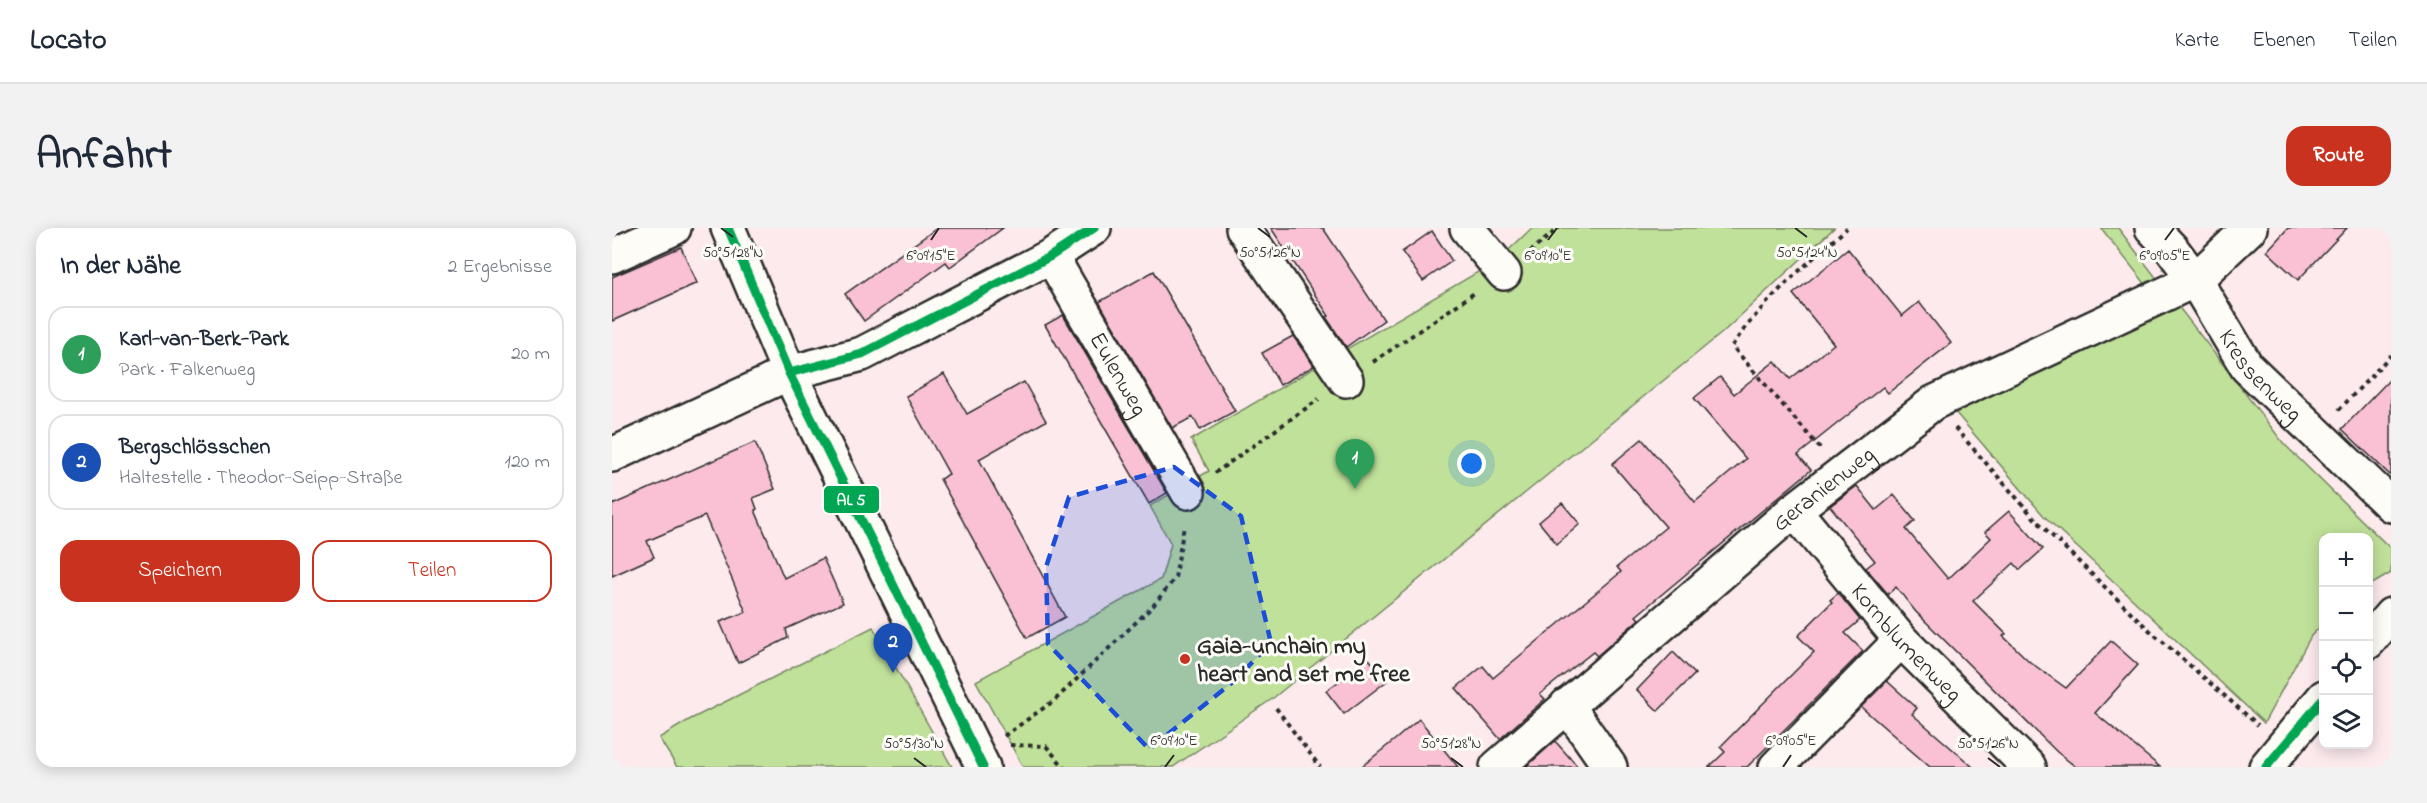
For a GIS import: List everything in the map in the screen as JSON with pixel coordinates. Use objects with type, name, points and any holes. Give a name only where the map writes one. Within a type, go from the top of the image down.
[{"type":"street","points":[[612,256],[674,228]]},
{"type":"street","points":[[728,228],[789,373],[982,755]]},
{"type":"street","points":[[612,455],[789,373],[862,354],[1051,256],[1094,228]]},
{"type":"street","points":[[1243,228],[1346,380]]},
{"type":"street","points":[[1467,228],[1504,273]]},
{"type":"street","name":"Kressenweg","points":[[2152,228],[2171,248],[2195,280],[2247,367],[2391,505]]},
{"type":"street","name":"Geranienweg","points":[[1497,767],[1794,510],[1933,403],[2195,280],[2250,228]]},
{"type":"street","name":"Eulenweg","points":[[1051,256],[1188,492]]},
{"type":"street","name":"Kornblumenweg","points":[[1794,510],[1901,639],[2026,766]]},
{"type":"street","points":[[2369,641],[2391,615]]},
{"type":"street","points":[[1776,767],[1901,639]]},
{"type":"street","points":[[2275,757],[2319,703]]},
{"type":"street","points":[[1567,705],[1610,767]]},
{"type":"path","points":[[982,755],[1055,700],[1153,606],[1175,578],[1188,492],[1346,380],[1504,273],[1559,228]]},
{"type":"path","points":[[1842,474],[1732,346],[1743,330],[1786,283],[1847,228]]},
{"type":"path","points":[[2316,435],[2391,355]]},
{"type":"path","points":[[1933,403],[2038,522],[2275,757]]},
{"type":"path","points":[[1276,708],[1320,767]]},
{"type":"path","points":[[982,755],[1046,746],[1064,767]]},
{"type":"highlighted area","points":[[1174,467],[1241,516],[1271,643],[1233,682],[1149,749],[1048,644],[1046,567],[1069,497]]},
{"type":"green space","points":[[1532,228],[1834,228],[1722,333],[1272,699],[1173,767],[1023,767],[976,681],[1161,579],[1171,544],[1150,506],[1209,471],[1191,440],[1497,261]]},
{"type":"green space","points":[[2101,228],[2118,228],[2284,444],[2391,549],[2391,573],[2373,584],[2373,533],[2319,533],[2319,628],[2311,636],[2264,723],[2044,516],[1944,399],[2159,301]]},
{"type":"green space","points":[[873,627],[952,767],[677,767],[659,738],[689,720]]},
{"type":"building","points":[[937,228],[1003,228],[950,267],[946,262],[864,321],[845,294]]},
{"type":"building","points":[[1271,228],[1323,228],[1384,320],[1346,347],[1326,317],[1329,316]]},
{"type":"building","points":[[2288,228],[2347,228],[2298,280],[2267,251]]},
{"type":"building","points":[[1432,231],[1452,261],[1423,281],[1402,252]]},
{"type":"building","points":[[681,247],[697,283],[612,321],[612,277]]},
{"type":"building","points":[[1848,249],[1902,316],[1919,302],[1951,343],[1888,393],[1883,387],[1798,455],[1811,470],[1636,616],[1639,619],[1597,656],[1593,652],[1540,694],[1545,699],[1500,739],[1456,688],[1483,666],[1493,678],[1621,572],[1617,567],[1666,527],[1612,464],[1642,439],[1695,502],[1746,459],[1694,398],[1720,377],[1734,394],[1775,361],[1790,379],[1834,344],[1793,294]]},
{"type":"building","points":[[1154,271],[1235,411],[1200,430],[1193,417],[1172,428],[1099,302]]},
{"type":"building","points":[[1063,315],[1167,493],[1149,504],[1045,325]]},
{"type":"building","points":[[1293,336],[1314,366],[1280,385],[1262,353]]},
{"type":"building","points":[[944,374],[967,414],[1024,382],[1046,421],[979,459],[1065,617],[1027,638],[940,479],[949,474],[906,396]]},
{"type":"building","points":[[2391,378],[2391,476],[2342,429]]},
{"type":"building","points":[[755,442],[775,489],[753,498],[757,509],[755,510],[784,578],[823,558],[843,603],[786,629],[788,638],[738,663],[720,622],[746,612],[705,516],[647,541],[654,557],[612,576],[612,505]]},
{"type":"building","points":[[1857,486],[1876,510],[1894,495],[1915,521],[1906,529],[1948,579],[1991,538],[1985,532],[2009,511],[2043,549],[2020,570],[2014,563],[1973,601],[2006,634],[2003,636],[2030,662],[2066,688],[2111,641],[2138,665],[2095,713],[2160,767],[2076,767],[2057,752],[1916,612],[1896,587],[1888,594],[1866,568],[1875,561],[1830,506]]},
{"type":"building","points":[[1562,503],[1580,524],[1557,544],[1539,522]]},
{"type":"building","points":[[1838,593],[1860,620],[1845,633],[1863,651],[1747,767],[1709,767],[1725,752],[1720,747],[1814,652],[1798,636]]},
{"type":"building","points":[[1673,652],[1695,674],[1658,711],[1637,690]]},
{"type":"building","points":[[1369,659],[1387,681],[1344,714],[1326,691]]},
{"type":"building","points":[[1887,681],[1917,708],[1912,714],[1973,767],[1930,767],[1861,707]]},
{"type":"building","points":[[1419,719],[1458,767],[1361,767],[1397,738]]},
{"type":"building","points":[[1555,741],[1578,767],[1526,767]]},
{"type":"transit line","points":[[728,228],[789,373],[983,767]]},
{"type":"transit line","points":[[789,373],[862,354],[1051,256],[1094,228]]},
{"type":"transit line","points":[[2266,767],[2319,704]]},
{"type":"place","name":"Karl-van-Berk-Park","points":[[1355,489]]},
{"type":"place","name":"Gaia-unchain my heart and set me free","points":[[1185,659]]},
{"type":"place","name":"Bergschlösschen","points":[[893,673]]}]
